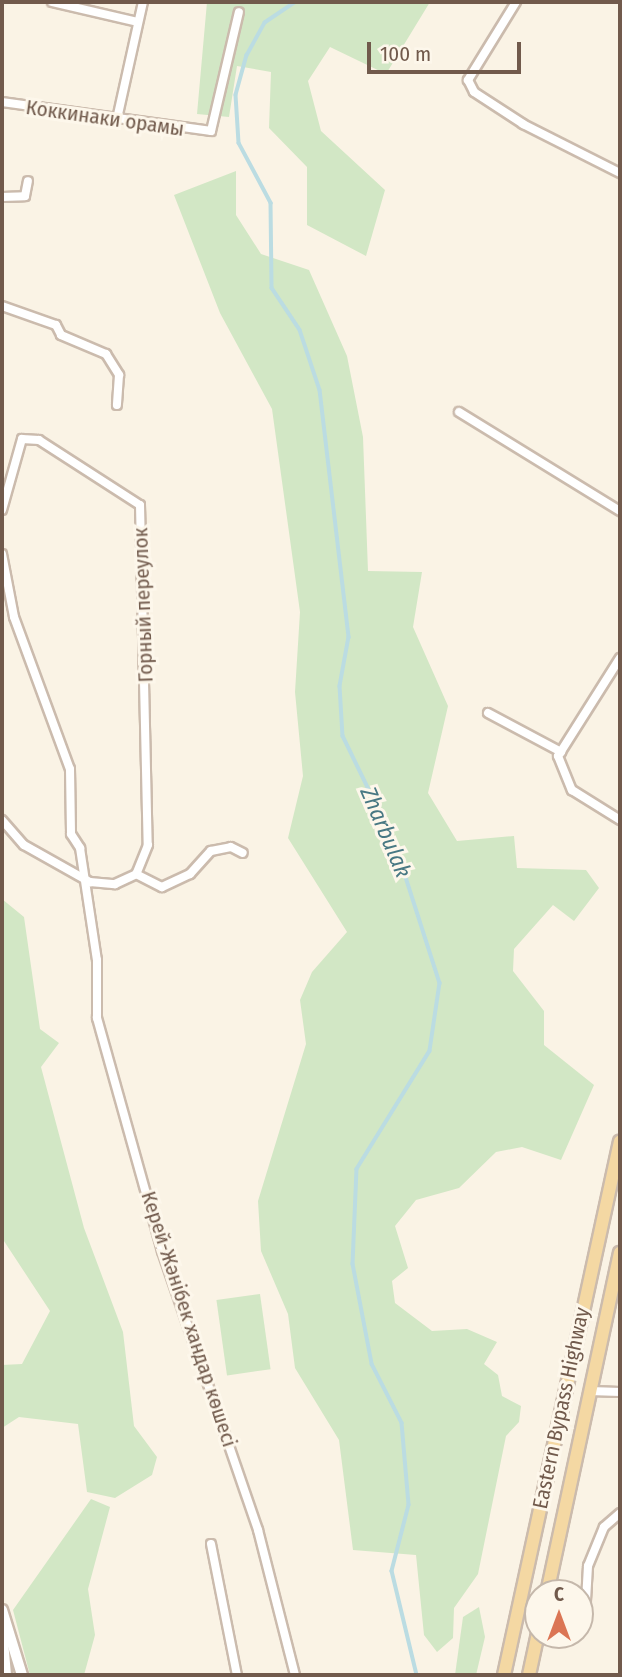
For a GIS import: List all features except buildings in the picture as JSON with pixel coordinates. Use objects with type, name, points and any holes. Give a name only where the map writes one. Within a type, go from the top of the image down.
[{"type":"main road","name":"Eastern Bypass Highway","points":[[503,1675],[620,1141]]},
{"type":"main road","name":"Eastern Bypass Highway","points":[[550,1579],[620,1253]]},
{"type":"main road","points":[[529,1675],[535,1649]]},
{"type":"street","points":[[52,2],[138,22]]},
{"type":"street","points":[[117,119],[143,2]]},
{"type":"street","points":[[516,2],[468,80],[474,92],[523,124],[620,173]]},
{"type":"street","name":"Коккинаки орамы","points":[[2,103],[205,132],[216,127],[239,12]]},
{"type":"street","points":[[2,197],[25,196],[28,181]]},
{"type":"street","points":[[2,306],[55,325],[61,335],[106,355],[119,375],[117,405]]},
{"type":"street","points":[[459,412],[620,511]]},
{"type":"street","name":"Горный переулок","points":[[2,510],[22,439],[49,446],[140,505],[148,845],[136,874]]},
{"type":"street","points":[[2,554],[14,617],[68,762],[71,834],[80,848],[82,879]]},
{"type":"street","points":[[561,752],[620,658]]},
{"type":"street","points":[[488,713],[561,752],[572,790],[620,820]]},
{"type":"street","points":[[2,820],[24,845],[82,879],[115,884],[136,874],[162,887],[190,874],[211,850],[243,853]]},
{"type":"street","name":"Керей-Жәнібек хандар көшесі","points":[[82,879],[97,960],[97,1018],[162,1251],[258,1530],[295,1675]]},
{"type":"street","points":[[590,1391],[620,1392]]},
{"type":"street","points":[[587,1579],[588,1566],[604,1527],[620,1513]]},
{"type":"street","points":[[211,1544],[237,1675]]},
{"type":"street","points":[[2,1610],[22,1675]]},
{"type":"street","points":[[2,1630],[6,1675]]},
{"type":"green space","points":[[207,2],[430,2],[386,74],[330,47],[308,81],[321,131],[385,190],[366,256],[307,225],[307,167],[269,128],[271,72],[237,66],[229,117],[197,114]]},
{"type":"green space","points":[[236,171],[236,215],[261,254],[309,270],[347,356],[363,437],[368,571],[422,572],[413,627],[448,706],[428,793],[457,841],[514,836],[517,868],[586,870],[599,888],[574,921],[553,905],[514,949],[513,971],[544,1011],[544,1045],[594,1085],[561,1160],[522,1147],[496,1152],[459,1188],[416,1200],[395,1226],[408,1268],[392,1281],[395,1303],[432,1331],[467,1329],[497,1342],[484,1364],[498,1375],[502,1396],[521,1406],[519,1422],[506,1436],[478,1574],[454,1608],[453,1638],[437,1652],[424,1635],[416,1555],[353,1550],[339,1440],[295,1368],[288,1314],[261,1251],[258,1201],[306,1044],[300,1000],[312,972],[347,932],[288,838],[303,776],[295,692],[300,612],[272,409],[220,313],[174,195]]},
{"type":"green space","points":[[2,899],[24,917],[40,1029],[59,1043],[41,1067],[84,1228],[123,1332],[134,1426],[157,1457],[152,1475],[115,1498],[87,1492],[78,1424],[19,1417],[2,1428],[2,1365],[22,1364],[50,1311],[2,1238]]},
{"type":"green space","points":[[260,1294],[271,1369],[227,1375],[216,1300]]},
{"type":"green space","points":[[91,1499],[110,1507],[88,1589],[95,1635],[84,1675],[30,1675],[13,1610]]},
{"type":"green space","points":[[479,1607],[485,1637],[476,1675],[455,1675],[463,1617]]},
{"type":"waterway","name":"Zharbulak","points":[[296,2],[265,23],[247,55],[236,95],[239,143],[271,203],[272,288],[300,330],[320,390],[349,637],[340,686],[343,736],[395,843],[440,983],[430,1051],[357,1169],[353,1264],[372,1364],[402,1423],[409,1505],[392,1571],[417,1675]]}]
